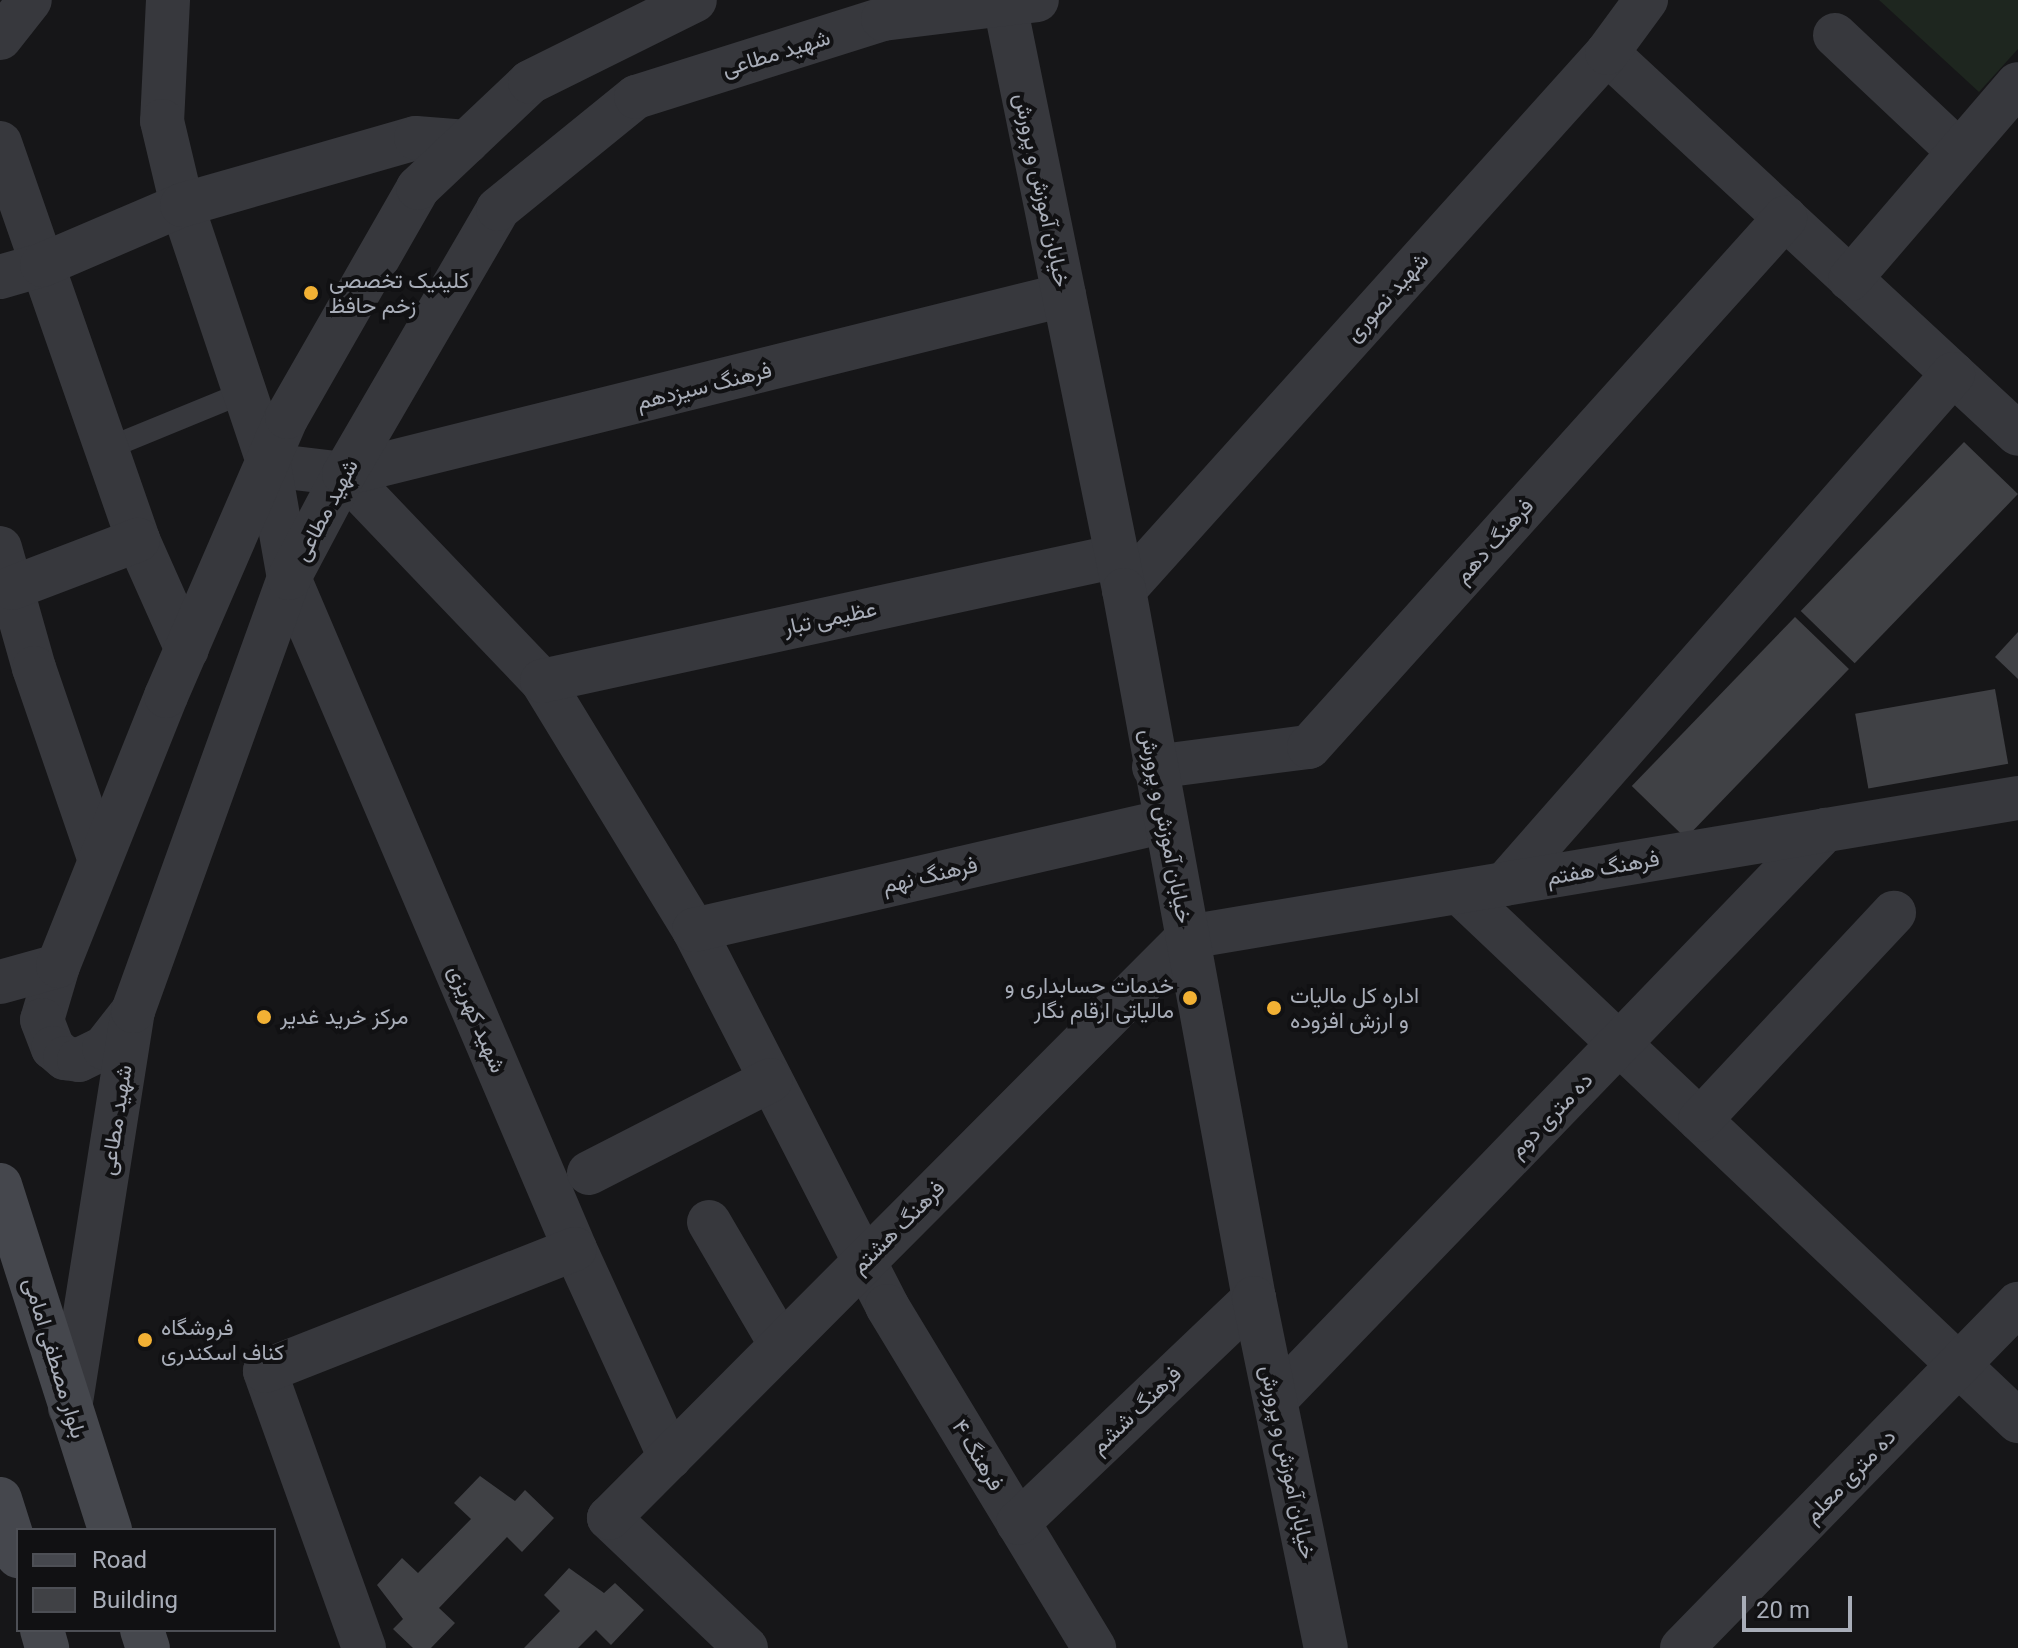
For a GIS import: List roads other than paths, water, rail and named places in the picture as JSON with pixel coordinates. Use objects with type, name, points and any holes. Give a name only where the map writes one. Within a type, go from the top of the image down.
[{"type":"main road","name":"بلوار مصطفی امامی","points":[[0,1185],[109,1528]]},
{"type":"main road","points":[[0,1499],[16,1550]]},
{"type":"street","name":"شهید کهریزی","points":[[168,0],[162,121],[182,205],[269,465],[289,578],[575,1249],[670,1457]]},
{"type":"street","points":[[133,1011],[104,1048],[79,1060],[65,1058],[53,1048],[42,1020],[58,966],[99,858],[287,417],[418,188],[530,82],[695,0]]},
{"type":"street","name":"شهید نصوری","points":[[1120,573],[1607,53],[1646,0]]},
{"type":"street","name":"خیابان آموزش و پرورش","points":[[1015,1],[1064,295],[1120,573],[1320,1644]]},
{"type":"street","name":"شهید مطاعی","points":[[70,1408],[133,1011],[289,578],[344,474],[498,209],[636,97],[883,19],[1015,1]]},
{"type":"street","points":[[1835,35],[1959,152]]},
{"type":"street","points":[[1607,53],[1953,374],[2014,422]]},
{"type":"street","points":[[1850,279],[2018,84]]},
{"type":"street","points":[[0,277],[42,265],[182,205],[416,138],[467,142]]},
{"type":"street","points":[[0,143],[138,540],[187,650]]},
{"type":"street","name":"فرهنگ دهم","points":[[1154,767],[1309,747],[1785,218]]},
{"type":"street","name":"فرهنگ سیزدهم","points":[[344,474],[1064,295]]},
{"type":"street","points":[[1505,884],[1953,374]]},
{"type":"street","points":[[269,465],[344,474]]},
{"type":"street","name":"فرهنگ ۴","points":[[344,474],[542,681],[694,930],[864,1261],[1094,1648]]},
{"type":"street","points":[[99,858],[17,673],[6,568],[138,540]]},
{"type":"street","name":"عظیمی تبار","points":[[542,681],[1120,573]]},
{"type":"street","name":"فرهنگ هفتم","points":[[1188,937],[2018,798]]},
{"type":"street","name":"فرهنگ نهم","points":[[694,930],[1166,821]]},
{"type":"street","name":"ده متری دوم","points":[[1276,1399],[1825,830]]},
{"type":"street","points":[[1459,892],[2018,1421]]},
{"type":"street","points":[[1700,1120],[1894,913]]},
{"type":"street","name":"فرهنگ هشتم","points":[[746,1648],[609,1518],[1188,937]]},
{"type":"street","points":[[0,982],[58,966]]},
{"type":"street","points":[[589,1173],[771,1080]]},
{"type":"street","points":[[709,1222],[781,1345]]},
{"type":"street","points":[[364,1648],[265,1371],[575,1249]]},
{"type":"street","name":"فرهنگ ششم","points":[[1018,1523],[1254,1298]]},
{"type":"street","name":"ده متری معلم","points":[[1682,1648],[2018,1304]]},
{"type":"lane","points":[[106,449],[245,392]]},
{"type":"place","name":"کلینیک تخصصی زخم حافظ","points":[[311,293]]},
{"type":"place","name":"خدمات حسابداری و مالیاتی ارقام نگار","points":[[1190,998]]},
{"type":"place","name":"اداره کل مالیات و ارزش افزوده","points":[[1274,1008]]},
{"type":"place","name":"مرکز خرید غدیر","points":[[264,1017]]},
{"type":"place","name":"فروشگاه کناف اسکندری","points":[[145,1340]]}]
